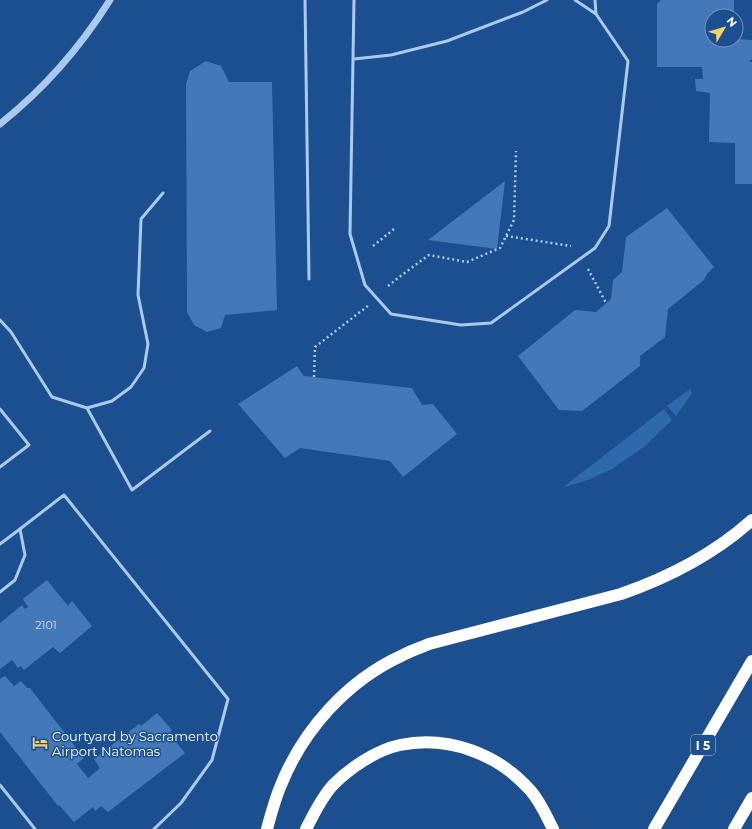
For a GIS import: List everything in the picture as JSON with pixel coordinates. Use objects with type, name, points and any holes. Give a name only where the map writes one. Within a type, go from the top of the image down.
[{"type":"highway","points":[[267,829],[274,802],[281,785],[291,762],[302,744],[322,716],[346,692],[373,671],[400,656],[429,644],[621,594],[646,585],[677,572],[705,556],[752,520]]},
{"type":"highway","name":"I 5","points":[[654,829],[752,660]]},
{"type":"highway","points":[[307,827],[317,806],[332,786],[363,760],[399,745],[418,742],[449,744],[471,750],[493,760],[512,773],[530,790],[543,809],[553,829]]},
{"type":"highway","points":[[734,829],[752,798]]},
{"type":"street","points":[[0,124],[52,77],[95,24],[110,0]]},
{"type":"lane","points":[[305,0],[309,279]]},
{"type":"lane","points":[[354,0],[350,234],[365,285],[390,314],[461,325],[491,323],[595,248],[609,226],[628,61],[596,14],[575,0]]},
{"type":"lane","points":[[354,59],[391,55],[446,41],[523,12],[547,0]]},
{"type":"lane","points":[[595,0],[596,14]]},
{"type":"lane","points":[[0,320],[11,332],[52,397],[87,408],[112,401],[131,388],[144,368],[148,344],[138,295],[141,219],[162,193]]},
{"type":"lane","points":[[87,408],[132,490],[210,431]]},
{"type":"lane","points":[[0,409],[29,445],[0,467]]},
{"type":"lane","points":[[0,544],[64,495],[228,699],[212,760],[181,803],[154,829]]},
{"type":"lane","points":[[0,592],[15,580],[25,555],[20,529]]},
{"type":"lane","points":[[0,785],[35,829]]},
{"type":"path","points":[[388,286],[429,255],[467,262],[500,248],[514,220],[516,152]]},
{"type":"path","points":[[373,246],[394,229]]},
{"type":"path","points":[[506,236],[571,246]]},
{"type":"path","points":[[588,269],[606,303]]},
{"type":"path","points":[[314,377],[315,347],[369,306]]},
{"type":"shaded area","points":[[690,389],[692,393],[676,416],[667,406]]},
{"type":"shaded area","points":[[664,409],[672,420],[644,447],[612,469],[588,480],[562,488]]},
{"type":"building","points":[[661,0],[734,0],[734,8],[704,8],[704,48],[744,48],[744,40],[752,40],[752,59],[749,62],[752,62],[752,184],[735,184],[735,143],[709,142],[710,93],[696,91],[695,79],[703,79],[702,67],[657,67],[657,4]]},
{"type":"building","points":[[206,61],[221,66],[229,82],[272,82],[277,310],[225,315],[221,328],[207,332],[194,325],[187,312],[186,84],[190,71]]},
{"type":"building","points":[[505,181],[497,249],[428,240]]},
{"type":"building","points":[[667,208],[714,267],[707,274],[704,280],[668,309],[665,337],[640,356],[640,366],[582,411],[559,410],[518,356],[575,310],[596,312],[611,299],[613,280],[622,272],[626,237]]},
{"type":"building","points":[[297,366],[304,376],[412,388],[422,405],[433,404],[457,434],[403,477],[390,461],[300,448],[285,458],[238,404]]},
{"type":"building","points":[[47,580],[68,606],[72,601],[92,626],[60,653],[53,647],[24,670],[21,666],[18,668],[12,660],[0,669],[0,623],[22,605],[25,609],[28,607],[23,599]]},
{"type":"building","name":"Courtyard by Sacramento Airport Natomas","points":[[5,676],[14,686],[21,681],[27,688],[30,688],[84,758],[77,764],[88,778],[100,768],[94,759],[139,724],[141,726],[157,713],[172,730],[169,733],[185,753],[108,812],[101,806],[95,811],[93,807],[74,822],[59,805],[58,806],[0,732],[0,679]]},
{"type":"place","name":"Courtyard by Sacramento Airport Natomas","points":[[40,743]]}]
